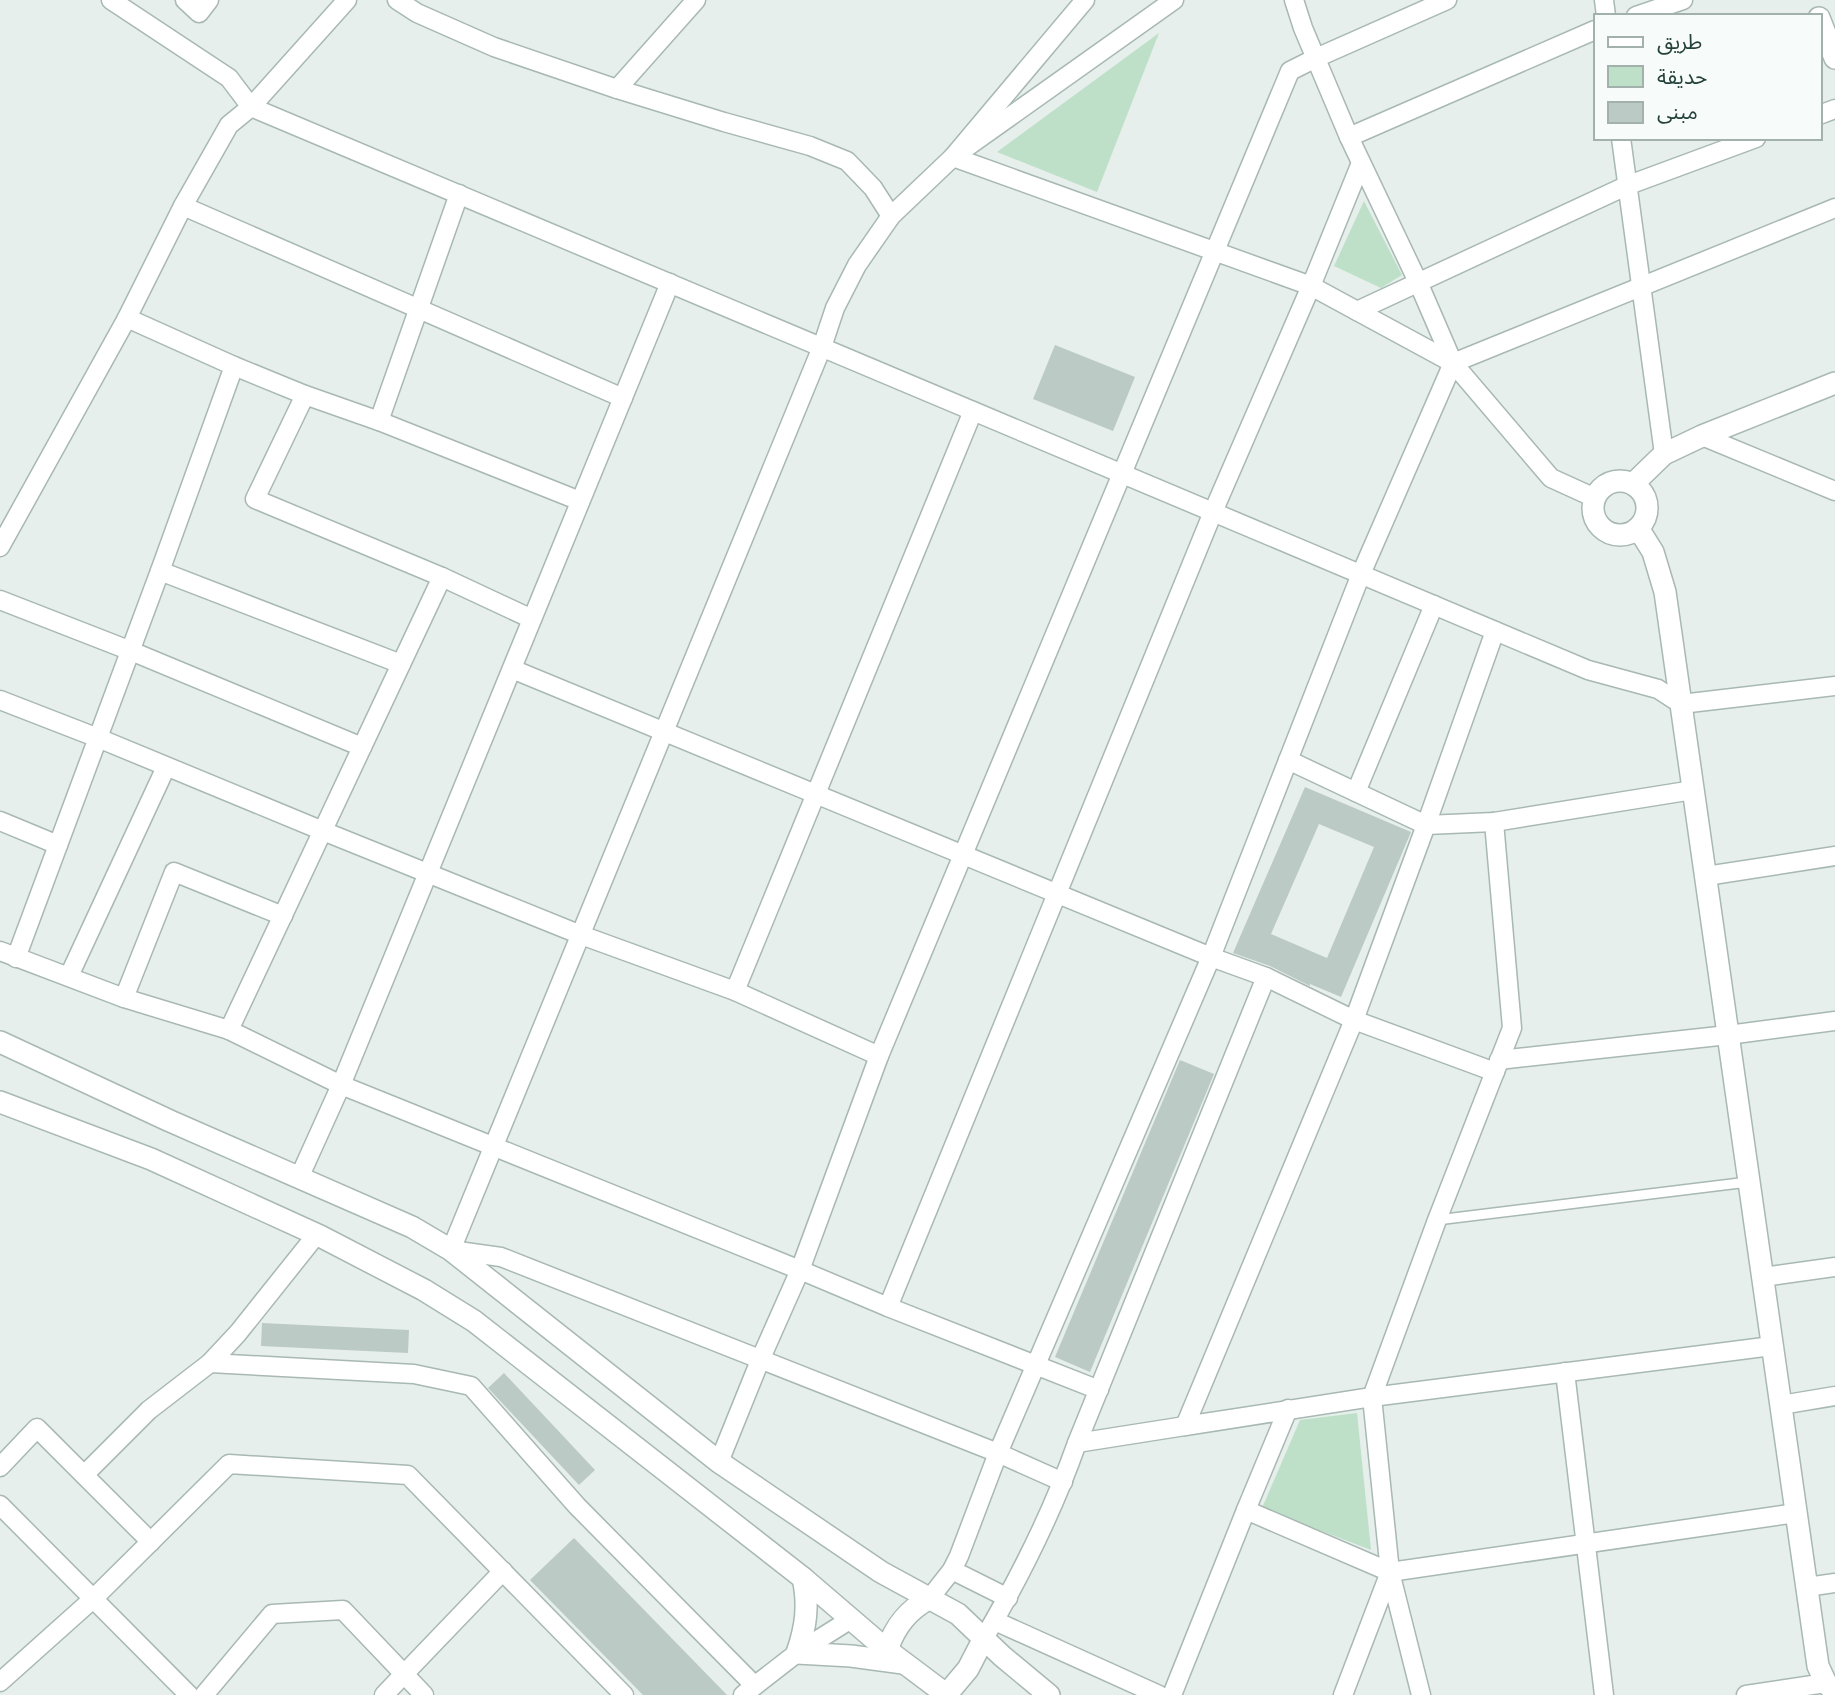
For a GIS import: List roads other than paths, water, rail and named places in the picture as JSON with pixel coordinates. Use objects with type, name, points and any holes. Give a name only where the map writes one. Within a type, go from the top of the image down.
[{"type":"street","points":[[111,0],[229,78],[251,107],[1588,670],[1658,689],[1681,705],[1835,686]]},
{"type":"street","points":[[185,0],[199,13],[209,0]]},
{"type":"street","points":[[0,547],[229,125],[251,107],[347,0]]},
{"type":"street","points":[[397,0],[417,13],[494,47],[617,89],[810,146],[847,161],[873,188],[891,216]]},
{"type":"street","points":[[617,89],[696,0]]},
{"type":"street","points":[[451,1250],[822,347],[835,308],[857,265],[891,216],[953,157],[1085,0]]},
{"type":"street","points":[[953,157],[1174,0]]},
{"type":"street","points":[[1294,0],[1349,137],[1453,363],[1551,478],[1595,498]]},
{"type":"street","points":[[719,1462],[800,1269],[879,1056],[1290,71],[1447,0]]},
{"type":"street","points":[[1642,14],[1683,0]]},
{"type":"street","points":[[1821,22],[1835,58]]},
{"type":"street","points":[[1349,137],[1594,30]]},
{"type":"street","points":[[1620,140],[1664,453]]},
{"type":"street","points":[[1357,311],[1626,186],[1751,140]]},
{"type":"street","points":[[953,157],[1311,286],[1453,363]]},
{"type":"street","points":[[888,1307],[1213,512],[1361,163]]},
{"type":"street","points":[[379,421],[459,194]]},
{"type":"street","points":[[183,206],[623,398]]},
{"type":"street","points":[[887,1650],[903,1619],[930,1598],[959,1556],[998,1453],[1211,957],[1361,574],[1453,363],[1835,208]]},
{"type":"street","points":[[299,1178],[341,1085],[670,283]]},
{"type":"street","points":[[127,317],[305,395],[379,421],[580,502]]},
{"type":"street","points":[[234,366],[58,845],[8,954],[124,998],[229,1030],[341,1085],[1099,1390]]},
{"type":"street","points":[[1633,484],[1664,453],[1835,383]]},
{"type":"street","points":[[305,395],[255,499],[442,577],[532,619]]},
{"type":"street","points":[[735,991],[973,411]]},
{"type":"street","points":[[1702,436],[1835,491]]},
{"type":"street","points":[[1615,481],[1633,484],[1640,489],[1647,505],[1643,522],[1630,533],[1622,535],[1605,530],[1595,516],[1595,498],[1607,485],[1615,481]]},
{"type":"street","points":[[1638,528],[1653,552],[1665,592],[1818,1666],[1831,1688],[1746,1695]]},
{"type":"street","points":[[160,571],[401,664]]},
{"type":"street","points":[[229,1030],[442,577]]},
{"type":"street","points":[[0,600],[362,747]]},
{"type":"street","points":[[1356,792],[1434,605]]},
{"type":"street","points":[[1185,1426],[1354,1020],[1495,631]]},
{"type":"street","points":[[512,669],[1266,978],[1354,1020],[1497,1066],[1835,1021]]},
{"type":"street","points":[[0,700],[581,935],[735,991],[879,1056]]},
{"type":"street","points":[[1288,760],[1426,825],[1494,822],[1693,790]]},
{"type":"street","points":[[69,976],[166,766]]},
{"type":"street","points":[[0,821],[58,845]]},
{"type":"street","points":[[1421,1695],[1390,1572],[1372,1397],[1512,1028],[1494,822]]},
{"type":"street","points":[[1706,876],[1835,856]]},
{"type":"street","points":[[124,998],[174,872],[283,916]]},
{"type":"street","points":[[0,1102],[152,1159],[317,1234],[424,1290],[474,1321],[803,1578],[887,1650],[947,1695],[968,1669],[1008,1598],[1063,1482],[1266,978]]},
{"type":"street","points":[[0,1042],[170,1121],[412,1227],[451,1250],[719,1462],[881,1572],[958,1614],[984,1640],[1049,1695]]},
{"type":"street","points":[[84,1475],[149,1410],[211,1363],[317,1234]]},
{"type":"street","points":[[451,1250],[501,1257],[761,1358],[998,1453],[1063,1482]]},
{"type":"street","points":[[1763,1277],[1835,1267]]},
{"type":"street","points":[[1077,1443],[1372,1397],[1772,1346]]},
{"type":"street","points":[[211,1363],[414,1374],[471,1386],[577,1506],[748,1690],[797,1653],[851,1619]]},
{"type":"street","points":[[1566,1372],[1604,1695]]},
{"type":"street","points":[[1781,1405],[1835,1396]]},
{"type":"street","points":[[1171,1695],[1288,1409]]},
{"type":"street","points":[[0,1467],[37,1428],[151,1542]]},
{"type":"street","points":[[0,1682],[94,1598],[229,1464],[408,1475],[624,1695]]},
{"type":"street","points":[[0,1505],[189,1695]]},
{"type":"street","points":[[1246,1510],[1390,1572],[1796,1513]]},
{"type":"street","points":[[951,1570],[1008,1598]]},
{"type":"street","points":[[384,1695],[503,1571]]},
{"type":"street","points":[[1343,1695],[1390,1572]]},
{"type":"street","points":[[797,1653],[807,1616],[803,1578]]},
{"type":"street","points":[[1807,1587],[1835,1583]]},
{"type":"street","points":[[204,1695],[272,1614],[343,1610],[424,1695]]},
{"type":"street","points":[[995,1621],[1159,1695]]},
{"type":"street","points":[[797,1653],[851,1656],[906,1665]]},
{"type":"street","points":[[906,1665],[916,1695]]},
{"type":"lane","points":[[1437,1220],[1749,1181]]}]
